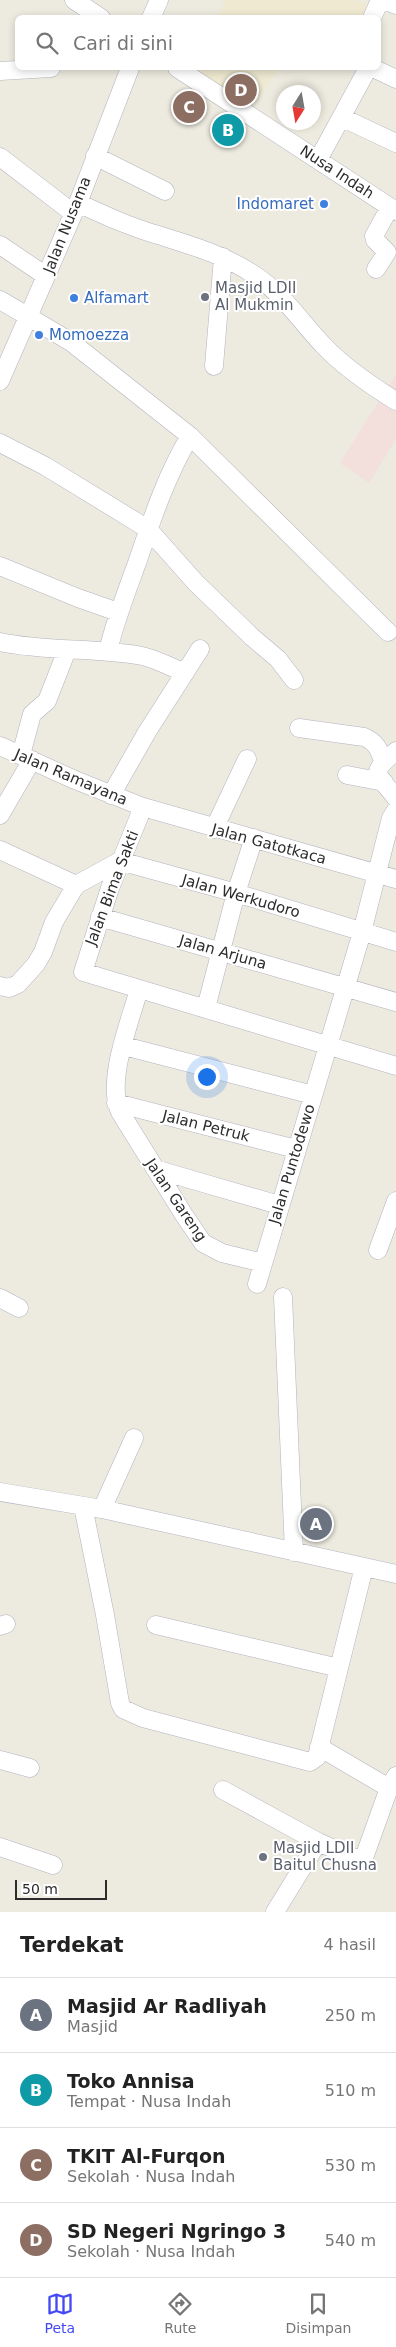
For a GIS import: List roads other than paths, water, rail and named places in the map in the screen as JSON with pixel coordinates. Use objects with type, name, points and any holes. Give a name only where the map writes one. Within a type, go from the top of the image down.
[{"type":"street","points":[[74,0],[96,15]]},
{"type":"street","points":[[152,15],[159,0]]},
{"type":"street","points":[[374,15],[382,0],[396,5]]},
{"type":"street","points":[[0,71],[17,70]]},
{"type":"street","name":"Jalan Nusama","points":[[0,381],[75,208],[129,70]]},
{"type":"street","name":"Nusa Indah","points":[[180,70],[393,209]]},
{"type":"street","points":[[318,160],[343,118],[367,70]]},
{"type":"street","points":[[377,70],[396,79]]},
{"type":"street","points":[[343,118],[396,143]]},
{"type":"street","points":[[95,156],[165,191]]},
{"type":"street","points":[[0,157],[75,208],[201,247],[255,275],[275,290],[323,346],[344,364],[396,401]]},
{"type":"street","points":[[376,268],[387,252],[375,240],[374,236],[393,209]]},
{"type":"street","points":[[0,245],[46,276]]},
{"type":"street","points":[[214,366],[223,257]]},
{"type":"street","points":[[0,300],[71,342],[190,436],[388,632]]},
{"type":"street","points":[[108,651],[118,612],[172,466],[190,436]]},
{"type":"street","points":[[0,443],[45,466],[148,529],[196,583],[252,637],[278,659],[294,680]]},
{"type":"street","points":[[0,566],[118,612]]},
{"type":"street","points":[[0,642],[25,647],[108,651],[143,656],[184,673]]},
{"type":"street","points":[[111,795],[200,649]]},
{"type":"street","points":[[0,815],[26,758],[32,714],[47,701],[67,650]]},
{"type":"street","points":[[299,728],[364,737],[377,746],[390,756],[377,770],[396,798]]},
{"type":"street","name":"Jalan Ramayana","points":[[0,746],[111,795],[143,807]]},
{"type":"street","points":[[214,829],[247,760]]},
{"type":"street","points":[[347,775],[384,782]]},
{"type":"street","name":"Jalan Gatotkaca","points":[[143,807],[214,829],[254,838],[396,879]]},
{"type":"street","name":"Jalan Bima Sakti","points":[[139,989],[86,974],[82,969],[120,861],[143,807]]},
{"type":"street","name":"Jalan Puntodewo","points":[[257,1284],[279,1205],[346,988],[394,816]]},
{"type":"street","points":[[206,1008],[236,893],[254,838]]},
{"type":"street","points":[[0,850],[76,885]]},
{"type":"street","points":[[0,986],[9,988],[18,984],[36,964],[43,952],[54,922],[76,885],[120,861]]},
{"type":"street","name":"Jalan Werkudoro","points":[[120,861],[236,893],[396,942]]},
{"type":"street","name":"Jalan Arjuna","points":[[100,917],[396,1002]]},
{"type":"street","points":[[116,1104],[116,1078],[139,989],[328,1044],[396,1066]]},
{"type":"street","points":[[124,1046],[313,1095]]},
{"type":"street","name":"Jalan Petruk","points":[[116,1104],[296,1149]]},
{"type":"street","name":"Jalan Gareng","points":[[116,1104],[203,1243],[222,1253],[263,1263]]},
{"type":"street","points":[[155,1169],[279,1205]]},
{"type":"street","points":[[378,1250],[396,1201]]},
{"type":"street","points":[[283,1297],[294,1552]]},
{"type":"street","points":[[0,1298],[19,1308]]},
{"type":"street","points":[[102,1509],[134,1438]]},
{"type":"street","points":[[0,1492],[102,1509],[396,1574]]},
{"type":"street","points":[[83,1506],[105,1615],[120,1703],[123,1709],[144,1718],[310,1762],[315,1760],[319,1747],[364,1567]]},
{"type":"street","points":[[156,1625],[339,1668]]},
{"type":"street","points":[[223,1790],[318,1842],[352,1858],[362,1858],[393,1782],[319,1747]]},
{"type":"street","points":[[0,1760],[30,1768]]},
{"type":"street","points":[[275,1912],[318,1842]]},
{"type":"street","points":[[0,1847],[54,1865]]},
{"type":"place","name":"SD Negeri Ngringo 3","points":[[241,90]]},
{"type":"place","name":"TKIT Al-Furqon","points":[[189,107]]},
{"type":"place","name":"Toko Annisa","points":[[228,130]]},
{"type":"place","name":"Indomaret","points":[[324,204]]},
{"type":"place","name":"Masjid LDII Al Mukmin","points":[[205,297]]},
{"type":"place","name":"Alfamart","points":[[74,298]]},
{"type":"place","name":"Momoezza","points":[[39,335]]},
{"type":"place","name":"Masjid Ar Radliyah","points":[[316,1524]]},
{"type":"place","name":"Masjid LDII Baitul Chusna","points":[[263,1857]]}]
